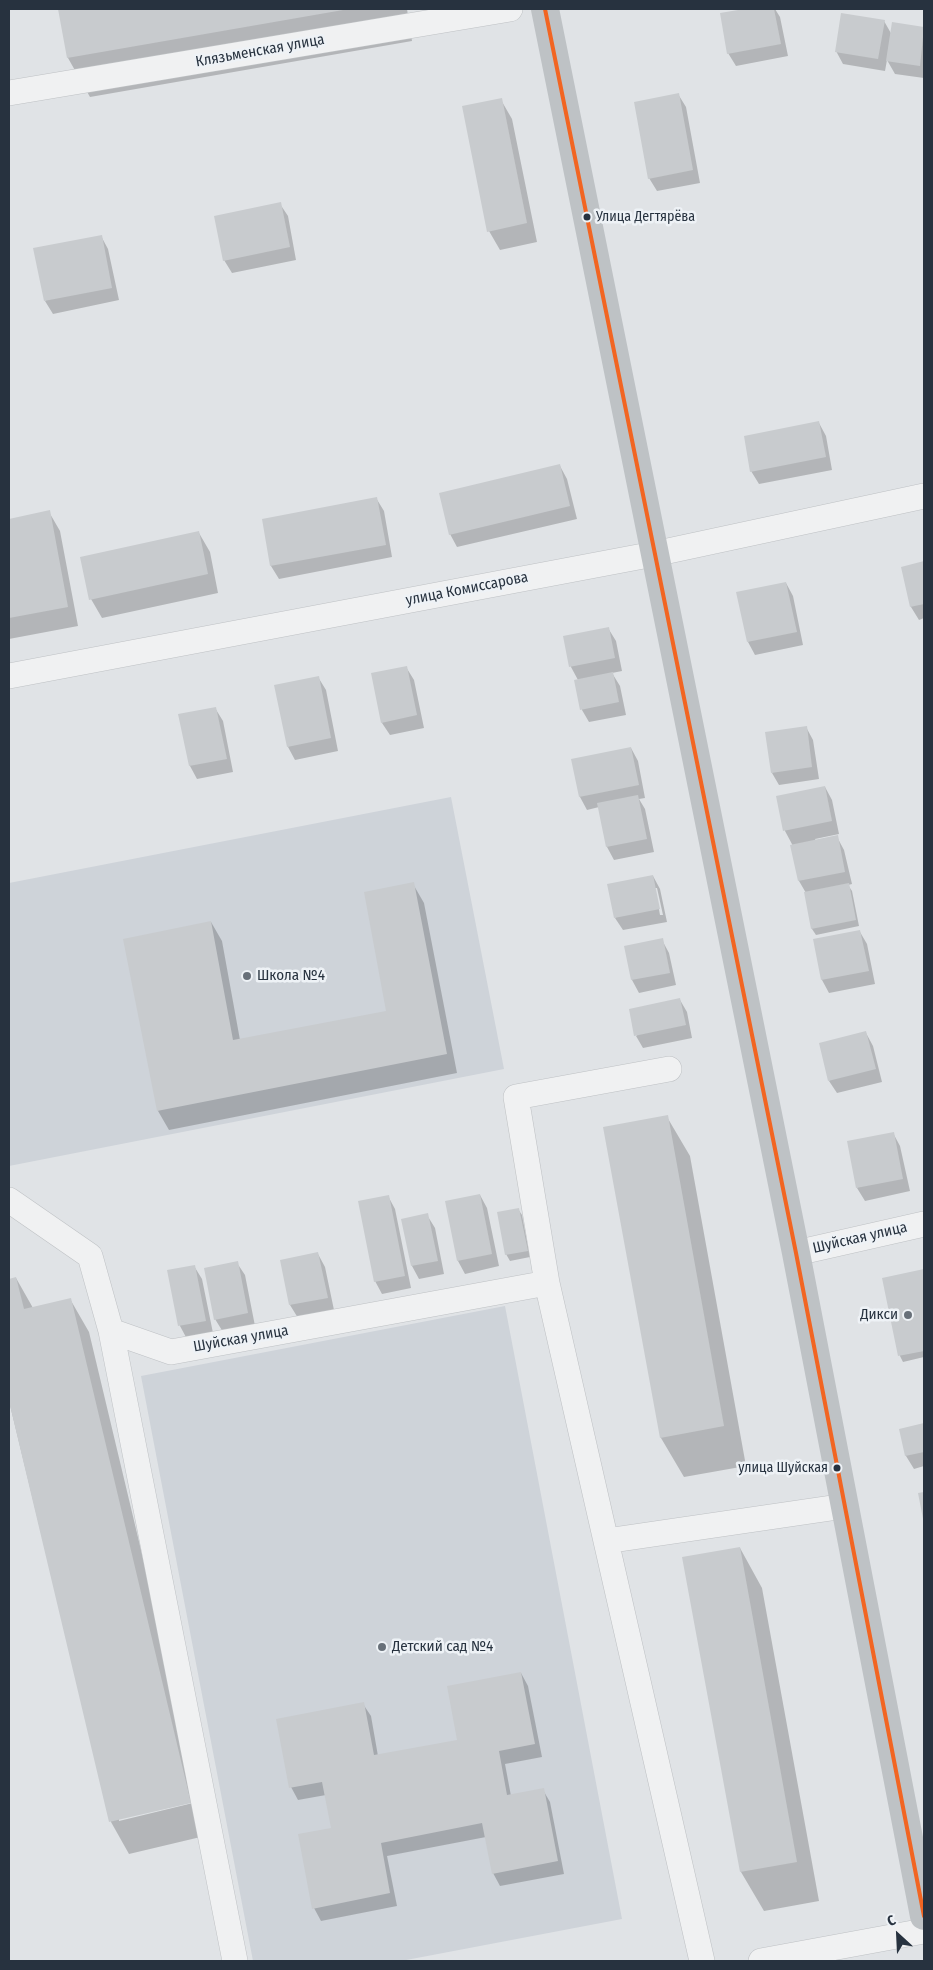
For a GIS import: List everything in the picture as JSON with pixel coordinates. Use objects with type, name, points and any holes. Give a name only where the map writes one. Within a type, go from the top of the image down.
[{"type":"main road","points":[[545,9],[796,1252],[924,1916]]},
{"type":"street","name":"Клязьменская улица","points":[[9,93],[510,9]]},
{"type":"street","name":"улица Комиссарова","points":[[9,676],[654,554],[924,496]]},
{"type":"street","points":[[669,1069],[516,1097],[547,1283],[702,1961]]},
{"type":"street","points":[[9,1200],[90,1256],[111,1331],[235,1961]]},
{"type":"street","name":"Шуйская улица","points":[[796,1252],[924,1224]]},
{"type":"street","name":"Шуйская улица","points":[[111,1331],[171,1352],[547,1283]]},
{"type":"street","points":[[606,1542],[845,1506]]},
{"type":"street","points":[[761,1961],[924,1931]]},
{"type":"shaded area","name":"Школа №4","points":[[451,797],[504,1069],[9,1166],[9,883]]},
{"type":"shaded area","name":"Детский сад №4","points":[[505,1306],[622,1919],[401,1961],[253,1961],[141,1376]]},
{"type":"building","points":[[58,9],[343,9],[343,10],[67,58]]},
{"type":"building","points":[[744,9],[774,9],[781,44],[727,54],[720,13]]},
{"type":"building","points":[[841,13],[885,20],[878,59],[835,52]]},
{"type":"building","points":[[892,22],[924,27],[920,66],[886,61]]},
{"type":"building","points":[[679,93],[693,170],[648,179],[634,102]]},
{"type":"building","points":[[502,98],[527,223],[487,232],[462,106]]},
{"type":"building","points":[[281,202],[290,247],[223,261],[214,216]]},
{"type":"building","points":[[102,235],[112,288],[44,301],[33,248]]},
{"type":"building","points":[[819,421],[826,457],[750,472],[744,436]]},
{"type":"building","points":[[560,464],[570,506],[449,535],[439,493]]},
{"type":"building","points":[[377,497],[386,545],[270,566],[262,519]]},
{"type":"building","points":[[50,510],[68,607],[9,618],[9,519]]},
{"type":"building","points":[[199,531],[208,574],[89,600],[80,557]]},
{"type":"building","points":[[924,561],[924,604],[910,607],[901,567]]},
{"type":"building","points":[[786,582],[797,632],[747,642],[736,592]]},
{"type":"building","points":[[609,627],[615,658],[569,667],[563,636]]},
{"type":"building","points":[[407,666],[417,715],[381,723],[371,673]]},
{"type":"building","points":[[613,672],[619,702],[580,710],[574,680]]},
{"type":"building","points":[[319,676],[331,738],[287,747],[274,685]]},
{"type":"building","points":[[216,707],[227,759],[189,766],[178,714]]},
{"type":"building","points":[[807,726],[812,767],[771,773],[765,732]]},
{"type":"building","points":[[631,747],[639,785],[579,797],[571,759]]},
{"type":"building","points":[[825,786],[832,821],[783,831],[776,796]]},
{"type":"building","points":[[638,795],[647,839],[606,847],[597,803]]},
{"type":"building","points":[[838,835],[845,872],[798,881],[790,845]]},
{"type":"building","points":[[653,875],[660,909],[614,918],[607,884]]},
{"type":"building","points":[[414,882],[447,1054],[157,1111],[123,939],[211,921],[233,1040],[386,1011],[364,892]]},
{"type":"building","points":[[849,883],[856,920],[811,929],[804,892]]},
{"type":"building","points":[[860,930],[869,971],[821,980],[813,939]]},
{"type":"building","points":[[663,938],[670,973],[631,980],[624,946]]},
{"type":"building","points":[[680,998],[686,1025],[634,1036],[629,1009]]},
{"type":"building","points":[[866,1031],[876,1069],[828,1081],[819,1043]]},
{"type":"building","points":[[668,1115],[724,1426],[660,1438],[603,1127]]},
{"type":"building","points":[[894,1132],[903,1179],[856,1188],[847,1141]]},
{"type":"building","points":[[480,1194],[492,1254],[457,1261],[445,1201]]},
{"type":"building","points":[[389,1195],[405,1276],[374,1282],[358,1201]]},
{"type":"building","points":[[519,1208],[528,1251],[505,1255],[497,1212]]},
{"type":"building","points":[[428,1213],[438,1261],[411,1266],[401,1219]]},
{"type":"building","points":[[318,1252],[328,1298],[289,1305],[280,1260]]},
{"type":"building","points":[[238,1261],[248,1313],[214,1320],[204,1268]]},
{"type":"building","points":[[195,1265],[206,1321],[178,1326],[167,1270]]},
{"type":"building","points":[[924,1269],[924,1351],[898,1356],[882,1278]]},
{"type":"building","points":[[16,1277],[24,1309],[71,1298],[191,1803],[109,1822],[9,1401],[9,1279]]},
{"type":"building","points":[[924,1423],[924,1452],[905,1456],[899,1429]]},
{"type":"building","points":[[924,1492],[924,1518],[923,1519],[918,1493]]},
{"type":"building","points":[[740,1547],[797,1862],[740,1872],[682,1557]]},
{"type":"building","points":[[521,1672],[535,1744],[499,1751],[507,1795],[544,1788],[558,1861],[492,1874],[482,1823],[381,1843],[390,1893],[312,1909],[298,1834],[331,1828],[322,1782],[289,1788],[276,1719],[364,1702],[374,1755],[457,1740],[447,1686]]},
{"type":"transit line","points":[[545,9],[796,1253],[924,1916]]},
{"type":"place","name":"Улица Дегтярёва","points":[[587,217]]},
{"type":"place","name":"Школа №4","points":[[247,976]]},
{"type":"place","name":"Дикси","points":[[908,1315]]},
{"type":"place","name":"улица Шуйская","points":[[837,1468]]},
{"type":"place","name":"Детский сад №4","points":[[382,1647]]}]
